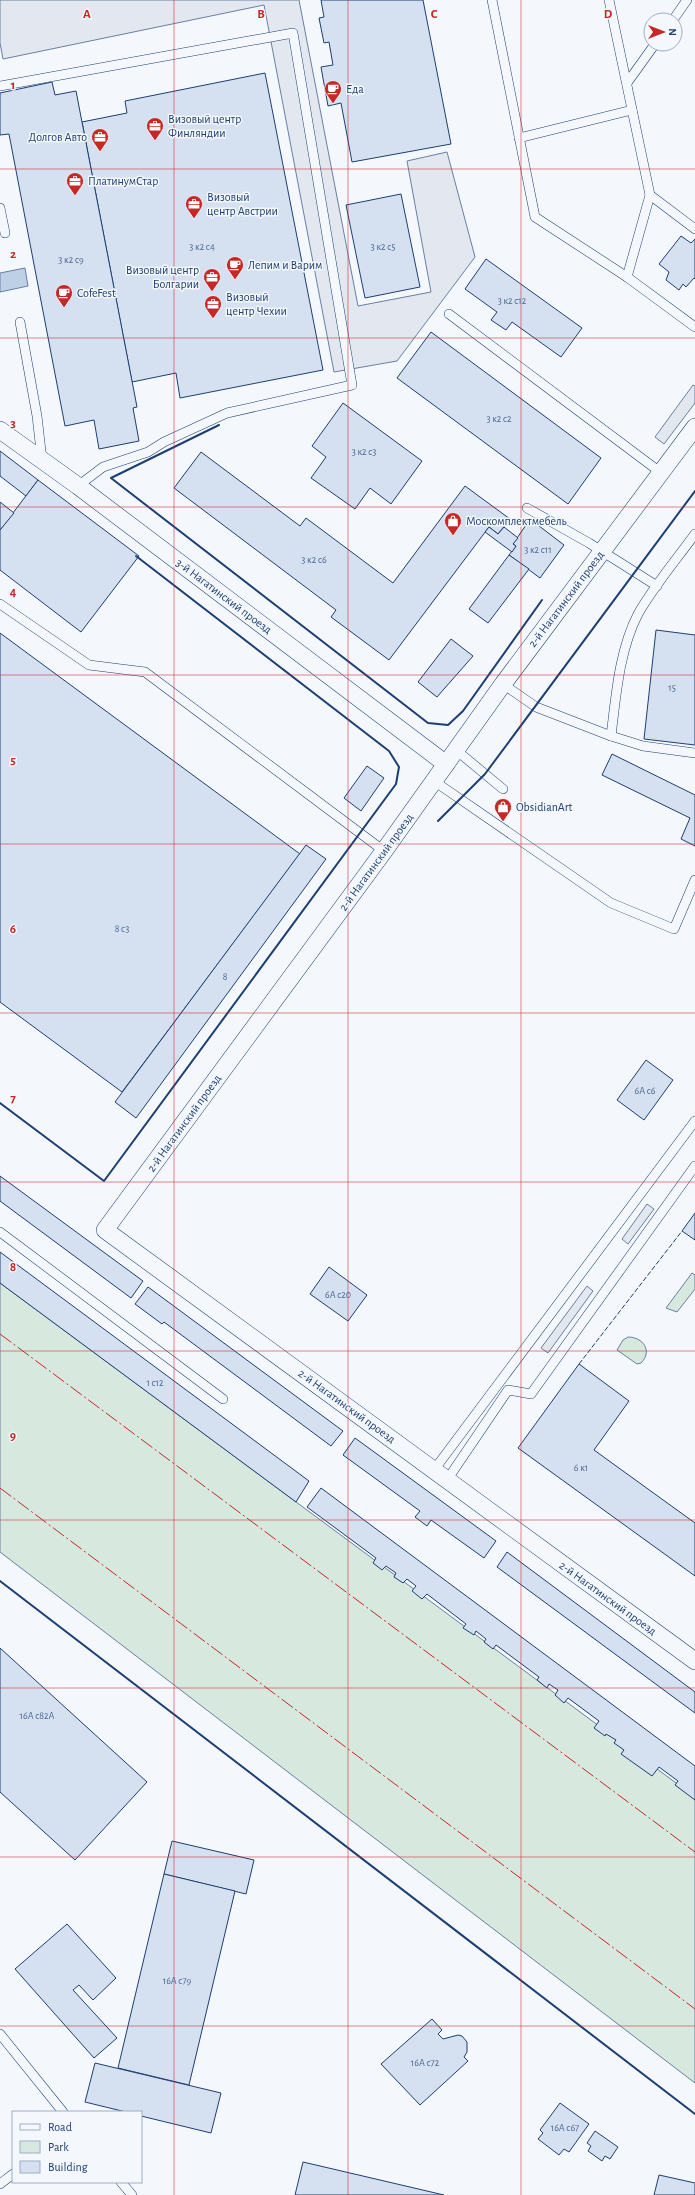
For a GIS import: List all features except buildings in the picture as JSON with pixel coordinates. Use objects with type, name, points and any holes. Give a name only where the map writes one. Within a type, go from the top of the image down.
[{"type":"street","name":"2-й Нагатинский проезд","points":[[695,427],[503,684],[384,852],[105,1230],[695,1661]]},
{"type":"street","name":"3-й Нагатинский проезд","points":[[0,430],[451,757]]},
{"type":"lane","points":[[492,0],[535,217],[627,277],[695,327]]},
{"type":"lane","points":[[610,0],[650,195],[627,277]]},
{"type":"lane","points":[[678,12],[687,0]]},
{"type":"lane","points":[[0,86],[292,33],[352,385],[227,413],[164,442],[148,452],[103,467],[78,486]]},
{"type":"lane","points":[[627,83],[649,52]]},
{"type":"lane","points":[[519,138],[632,110]]},
{"type":"lane","points":[[650,195],[695,229]]},
{"type":"lane","points":[[0,208],[4,233]]},
{"type":"lane","points":[[449,314],[660,472]]},
{"type":"lane","points":[[20,322],[38,416],[42,461]]},
{"type":"lane","points":[[527,508],[602,550],[657,586]]},
{"type":"lane","points":[[611,736],[617,689],[626,646],[638,615],[695,534]]},
{"type":"lane","points":[[0,604],[88,665],[145,672],[384,852]]},
{"type":"lane","points":[[503,684],[536,707],[611,736],[643,746],[695,753]]},
{"type":"lane","points":[[451,757],[503,789]]},
{"type":"lane","points":[[434,782],[611,903],[674,929],[695,880]]},
{"type":"lane","points":[[434,1470],[695,1121]]},
{"type":"lane","points":[[447,1480],[508,1390],[531,1394],[695,1166]]},
{"type":"lane","points":[[0,1232],[223,1399]]},
{"type":"lane","points":[[0,2034],[62,2111]]},
{"type":"lane","points":[[0,2184],[12,2175]]},
{"type":"lane","points":[[122,2183],[132,2195]]},
{"type":"green space","points":[[692,1273],[695,1275],[695,1289],[677,1312],[666,1308]]},
{"type":"green space","points":[[0,1283],[695,1797],[695,2083],[0,1552]]},
{"type":"green space","points":[[628,1337],[638,1339],[645,1346],[646,1354],[641,1363],[637,1364],[617,1350],[623,1340]]},
{"type":"shaded area","points":[[0,0],[299,0],[358,306],[431,292],[407,161],[447,152],[475,257],[397,361],[334,372],[264,5],[3,59],[0,43]]},
{"type":"shaded area","points":[[693,385],[695,386],[695,403],[664,444],[655,437]]},
{"type":"shaded area","points":[[647,1204],[654,1209],[628,1244],[622,1239]]},
{"type":"shaded area","points":[[587,1286],[593,1291],[548,1353],[541,1348]]},
{"type":"water","points":[[25,268],[28,286],[0,292],[0,273]]},
{"type":"fence","points":[[579,1364],[682,1231]]},
{"type":"wall","points":[[219,425],[111,478],[428,723],[448,725],[463,711],[542,600]]},
{"type":"wall","points":[[438,821],[485,774],[695,491]]},
{"type":"wall","points":[[0,1103],[104,1181],[396,784],[399,767],[389,751],[136,556]]},
{"type":"wall","points":[[0,1581],[695,2114]]},
{"type":"power","points":[[0,1334],[695,1852]]},
{"type":"power","points":[[0,1488],[695,2009]]},
{"type":"place","name":"Еда","points":[[333,104]]},
{"type":"place","name":"Визовый центр Финляндии","points":[[155,141]]},
{"type":"place","name":"Долгов Авто","points":[[100,152]]},
{"type":"place","name":"ПлатинумСтар","points":[[75,196]]},
{"type":"place","name":"Визовый центр Австрии","points":[[194,219]]},
{"type":"place","name":"Лепим и Варим","points":[[235,280]]},
{"type":"place","name":"Визовый центр Болгарии","points":[[212,292]]},
{"type":"place","name":"CofeFest","points":[[64,308]]},
{"type":"place","name":"Визовый центр Чехии","points":[[213,319]]},
{"type":"place","name":"Москомплектмебель","points":[[453,536]]},
{"type":"place","name":"ObsidianArt","points":[[503,822]]}]
